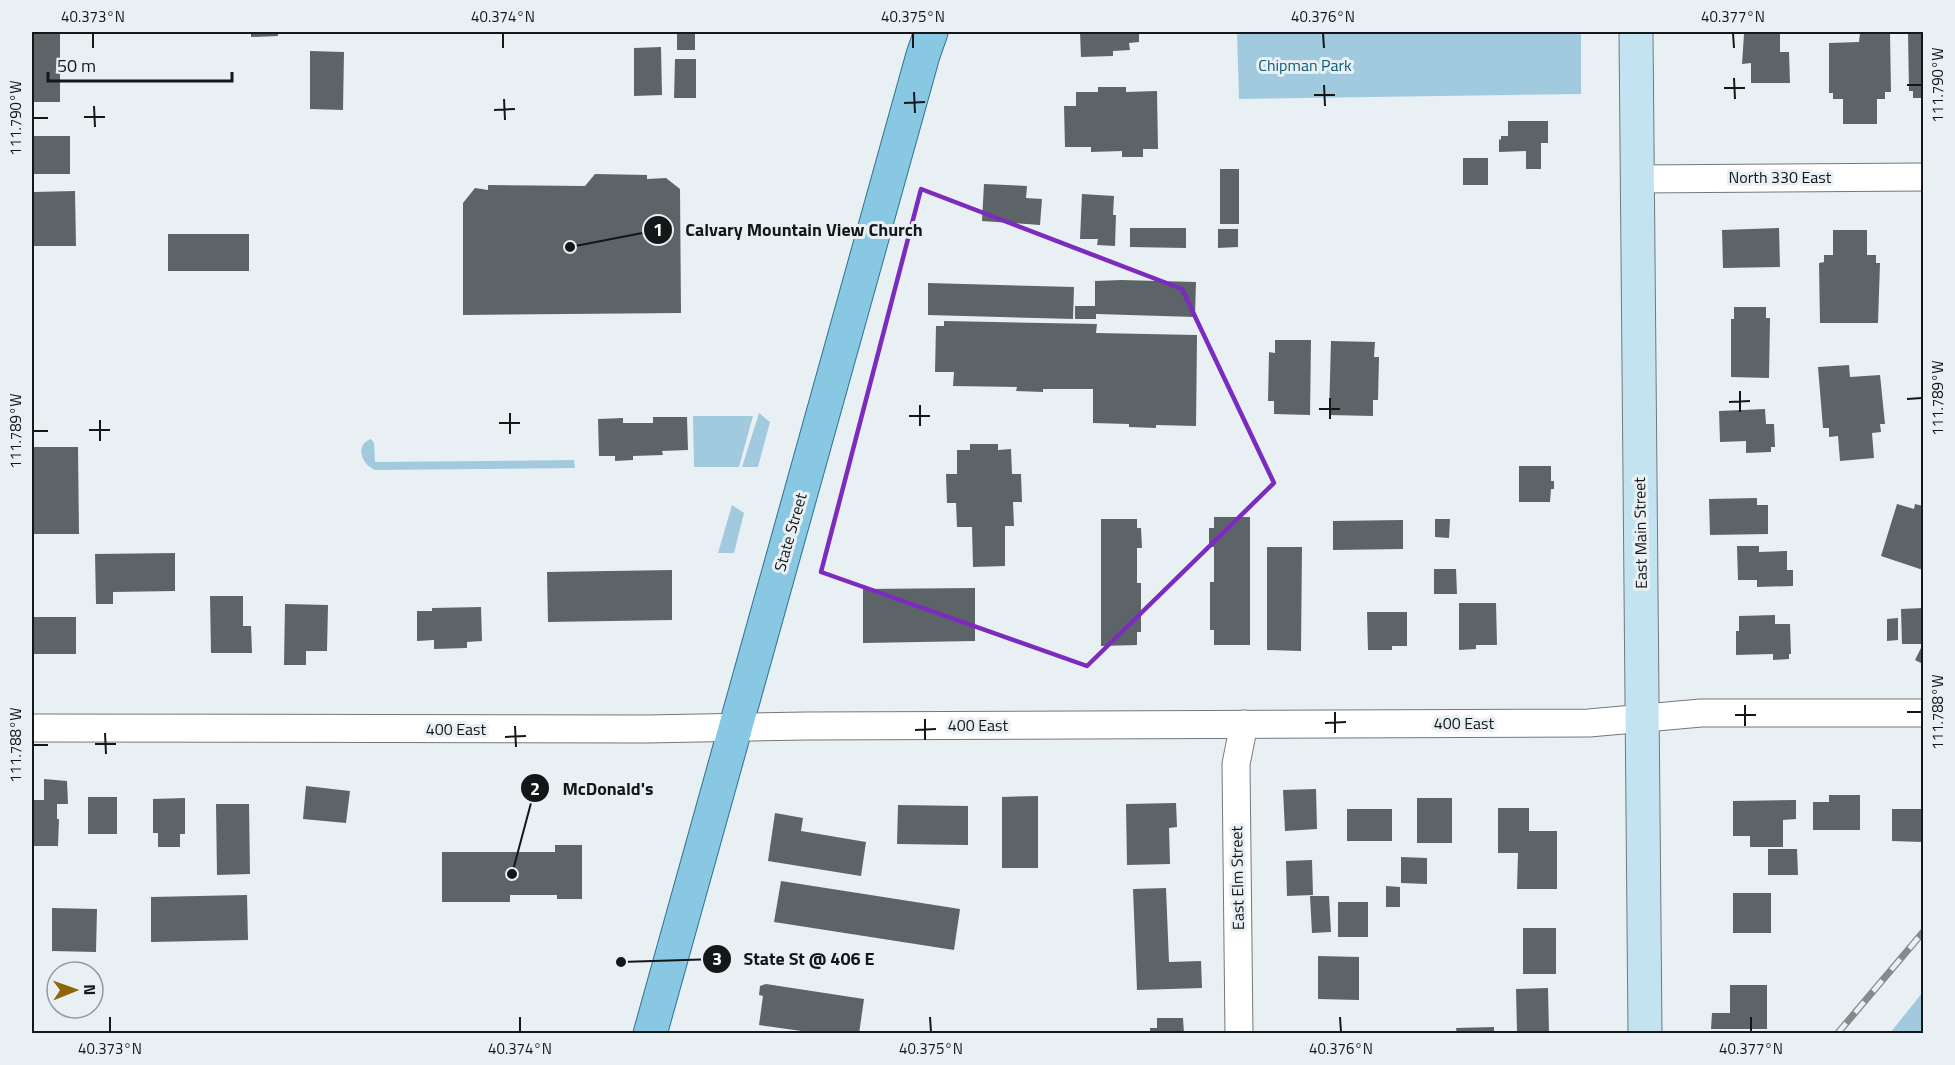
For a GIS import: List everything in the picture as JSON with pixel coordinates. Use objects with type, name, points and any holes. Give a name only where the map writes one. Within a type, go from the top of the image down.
[{"type":"main road","name":"State Street","points":[[650,1034],[922,55],[931,32]]},
{"type":"main road","name":"East Main Street","points":[[1636,32],[1645,1034]]},
{"type":"street","name":"North 330 East","points":[[1637,178],[1923,177]]},
{"type":"street","points":[[1923,177],[1923,183]]},
{"type":"street","name":"400 East","points":[[32,728],[647,729],[1589,723],[1701,713],[1923,713]]},
{"type":"street","name":"East Elm Street","points":[[1239,1034],[1236,764],[1244,724]]},
{"type":"highlighted area","points":[[921,189],[1182,289],[1274,483],[1087,666],[821,572]]},
{"type":"green space","name":"Chipman Park","points":[[1237,32],[1581,32],[1581,94],[1239,99]]},
{"type":"green space","points":[[759,413],[770,422],[758,467],[742,467]]},
{"type":"green space","points":[[693,416],[753,416],[739,467],[694,467]]},
{"type":"green space","points":[[371,439],[374,443],[375,462],[574,460],[575,468],[375,470],[366,464],[361,450]]},
{"type":"green space","points":[[732,505],[744,513],[734,553],[718,553]]},
{"type":"green space","points":[[1923,992],[1923,1033],[1890,1033]]},
{"type":"building","points":[[32,32],[60,32],[60,102],[32,102]]},
{"type":"building","points":[[251,32],[278,32],[278,36],[251,37]]},
{"type":"building","points":[[677,32],[695,32],[695,50],[677,50]]},
{"type":"building","points":[[1080,32],[1139,32],[1139,42],[1129,43],[1130,50],[1113,51],[1113,56],[1081,57]]},
{"type":"building","points":[[1890,32],[1891,92],[1885,92],[1885,99],[1877,99],[1877,124],[1843,124],[1843,99],[1833,99],[1833,93],[1829,93],[1829,43],[1859,42],[1860,33]]},
{"type":"building","points":[[1908,32],[1923,32],[1923,98],[1913,98],[1913,91],[1909,91]]},
{"type":"building","points":[[1780,33],[1780,52],[1789,52],[1790,83],[1751,83],[1751,63],[1742,64],[1744,34]]},
{"type":"building","points":[[661,47],[662,95],[634,96],[634,48]]},
{"type":"building","points":[[310,51],[344,52],[343,110],[310,109]]},
{"type":"building","points":[[675,59],[696,59],[696,98],[674,98]]},
{"type":"building","points":[[1098,87],[1126,87],[1126,92],[1157,91],[1158,149],[1143,149],[1143,157],[1122,157],[1122,151],[1091,152],[1091,147],[1065,147],[1064,106],[1076,106],[1076,92],[1098,92]]},
{"type":"building","points":[[1508,121],[1548,121],[1548,143],[1541,143],[1541,169],[1526,169],[1526,151],[1499,152],[1499,139],[1501,140],[1501,136],[1508,136]]},
{"type":"building","points":[[32,136],[70,136],[70,174],[32,174]]},
{"type":"building","points":[[1463,158],[1488,158],[1488,185],[1463,185]]},
{"type":"building","points":[[1220,169],[1239,169],[1239,224],[1220,224]]},
{"type":"building","points":[[595,174],[647,175],[647,179],[666,178],[680,189],[681,313],[463,315],[463,203],[475,188],[488,190],[488,185],[585,186]]},
{"type":"building","points":[[984,184],[1027,186],[1026,198],[1042,199],[1040,225],[982,221]]},
{"type":"building","points":[[75,191],[76,246],[34,246],[33,192]]},
{"type":"building","points":[[1082,194],[1114,196],[1115,246],[1097,245],[1098,239],[1080,239]]},
{"type":"building","points":[[1130,228],[1186,228],[1186,248],[1130,247]]},
{"type":"building","points":[[1779,228],[1780,267],[1723,268],[1722,230]]},
{"type":"building","points":[[1218,229],[1238,229],[1238,247],[1218,248]]},
{"type":"building","points":[[1833,230],[1867,230],[1867,255],[1876,255],[1876,263],[1880,263],[1878,323],[1820,323],[1819,263],[1824,262],[1824,255],[1833,255]]},
{"type":"building","points":[[168,234],[249,234],[249,271],[168,271]]},
{"type":"building","points":[[1095,281],[1196,282],[1195,317],[1096,314],[1096,319],[1075,319],[1075,306],[1095,306]]},
{"type":"building","points":[[928,283],[1074,287],[1073,319],[928,315]]},
{"type":"building","points":[[1734,307],[1766,307],[1766,318],[1770,318],[1769,378],[1731,377],[1731,319],[1734,319]]},
{"type":"building","points":[[944,321],[1097,324],[1096,333],[1197,335],[1196,426],[1156,425],[1156,428],[1129,427],[1129,424],[1093,423],[1093,389],[1043,389],[1043,392],[1016,391],[1017,387],[953,386],[954,372],[935,372],[936,326],[944,326]]},
{"type":"building","points":[[1275,340],[1311,340],[1310,415],[1274,414],[1274,401],[1268,401],[1269,352],[1275,353]]},
{"type":"building","points":[[1331,341],[1375,342],[1374,357],[1379,357],[1378,400],[1373,400],[1373,416],[1329,415]]},
{"type":"building","points":[[1849,365],[1850,377],[1880,375],[1885,424],[1880,424],[1881,432],[1872,433],[1874,458],[1840,461],[1838,436],[1829,437],[1829,428],[1823,428],[1818,367]]},
{"type":"building","points":[[1765,409],[1766,424],[1774,424],[1775,447],[1771,447],[1771,452],[1746,453],[1746,441],[1720,442],[1719,411]]},
{"type":"building","points":[[653,417],[687,417],[688,450],[662,451],[663,455],[633,456],[633,460],[615,461],[615,456],[599,456],[598,419],[623,418],[623,423],[653,423]]},
{"type":"building","points":[[970,444],[998,444],[998,450],[1011,449],[1012,474],[1021,474],[1022,502],[1013,502],[1014,526],[1005,526],[1005,566],[973,567],[972,527],[957,527],[956,503],[947,503],[946,474],[957,474],[957,450],[970,450]]},
{"type":"building","points":[[33,447],[78,447],[79,534],[34,534]]},
{"type":"building","points":[[1519,466],[1551,466],[1551,481],[1554,481],[1554,489],[1551,489],[1550,502],[1519,502]]},
{"type":"building","points":[[1757,498],[1757,505],[1768,505],[1768,534],[1710,535],[1709,499]]},
{"type":"building","points":[[1897,504],[1914,509],[1915,504],[1923,506],[1923,570],[1881,556]]},
{"type":"building","points":[[1214,517],[1250,517],[1250,645],[1214,645],[1214,630],[1210,630],[1210,582],[1214,582],[1214,547],[1209,547],[1209,528],[1214,528]]},
{"type":"building","points":[[1101,519],[1137,519],[1137,528],[1141,528],[1142,548],[1137,548],[1137,583],[1141,583],[1141,632],[1137,632],[1137,645],[1101,646]]},
{"type":"building","points":[[1435,519],[1450,519],[1449,538],[1435,537]]},
{"type":"building","points":[[1403,520],[1403,549],[1333,550],[1333,521]]},
{"type":"building","points":[[1737,546],[1759,546],[1759,552],[1787,551],[1787,570],[1793,570],[1793,586],[1757,587],[1757,580],[1738,580]]},
{"type":"building","points":[[1267,547],[1302,547],[1301,651],[1267,650]]},
{"type":"building","points":[[175,553],[175,591],[113,592],[113,604],[96,604],[95,554]]},
{"type":"building","points":[[1434,569],[1456,569],[1457,594],[1434,594]]},
{"type":"building","points":[[672,570],[672,620],[548,622],[547,572]]},
{"type":"building","points":[[975,588],[975,641],[863,643],[863,589]]},
{"type":"building","points":[[210,596],[243,596],[243,626],[251,626],[252,653],[211,653]]},
{"type":"building","points":[[1459,603],[1496,603],[1497,645],[1476,645],[1476,649],[1459,650]]},
{"type":"building","points":[[285,604],[328,605],[327,651],[306,651],[306,665],[284,665]]},
{"type":"building","points":[[481,607],[482,641],[467,642],[467,648],[434,649],[434,640],[417,641],[417,611],[432,611],[432,608]]},
{"type":"building","points":[[1923,608],[1923,644],[1902,644],[1901,609]]},
{"type":"building","points":[[1367,612],[1407,612],[1407,646],[1392,646],[1392,650],[1368,650]]},
{"type":"building","points":[[1775,615],[1775,624],[1790,624],[1791,654],[1789,654],[1789,659],[1773,660],[1773,654],[1736,655],[1736,631],[1739,631],[1739,616]]},
{"type":"building","points":[[32,617],[76,617],[76,654],[32,654]]},
{"type":"building","points":[[1898,618],[1898,640],[1887,641],[1887,619]]},
{"type":"building","points":[[1923,644],[1923,664],[1915,660]]},
{"type":"building","points":[[44,779],[67,781],[68,804],[57,804],[58,846],[34,846],[32,800],[44,800]]},
{"type":"building","points":[[306,786],[350,791],[346,823],[303,819]]},
{"type":"building","points":[[1316,789],[1317,829],[1285,831],[1283,790]]},
{"type":"building","points":[[1829,795],[1860,795],[1860,830],[1813,830],[1813,802],[1829,802]]},
{"type":"building","points":[[1038,796],[1038,868],[1002,868],[1002,797]]},
{"type":"building","points":[[88,797],[117,797],[117,834],[88,834]]},
{"type":"building","points":[[185,798],[185,834],[180,834],[180,847],[158,847],[158,833],[153,833],[153,799]]},
{"type":"building","points":[[1417,798],[1452,798],[1452,843],[1417,843]]},
{"type":"building","points":[[1796,800],[1796,819],[1783,820],[1783,847],[1750,847],[1750,836],[1733,836],[1733,801]]},
{"type":"building","points":[[1176,803],[1177,827],[1169,828],[1170,864],[1127,865],[1126,804]]},
{"type":"building","points":[[216,804],[249,804],[250,874],[217,875]]},
{"type":"building","points":[[898,805],[968,806],[968,845],[897,844]]},
{"type":"building","points":[[1498,808],[1529,808],[1529,831],[1557,831],[1557,889],[1517,889],[1518,853],[1498,853]]},
{"type":"building","points":[[1347,809],[1392,809],[1392,841],[1347,841]]},
{"type":"building","points":[[1892,809],[1923,809],[1923,842],[1892,841]]},
{"type":"building","points":[[775,813],[803,818],[801,831],[866,842],[861,876],[768,861]]},
{"type":"building","points":[[555,845],[582,845],[582,899],[557,899],[557,895],[510,895],[510,902],[442,902],[442,852],[555,852]]},
{"type":"building","points":[[1768,849],[1797,849],[1798,875],[1768,875]]},
{"type":"building","points":[[1401,857],[1427,858],[1427,884],[1401,883]]},
{"type":"building","points":[[1312,860],[1313,895],[1287,896],[1286,861]]},
{"type":"building","points":[[781,881],[960,909],[954,950],[774,922]]},
{"type":"building","points":[[1386,886],[1400,887],[1400,907],[1386,907]]},
{"type":"building","points":[[1166,888],[1169,962],[1201,961],[1202,988],[1137,990],[1133,889]]},
{"type":"building","points":[[1733,893],[1771,893],[1771,933],[1733,933]]},
{"type":"building","points":[[247,895],[248,940],[151,942],[151,897]]},
{"type":"building","points":[[1310,896],[1329,896],[1331,932],[1312,933]]},
{"type":"building","points":[[1338,902],[1368,902],[1368,937],[1338,937]]},
{"type":"building","points":[[52,908],[97,909],[96,952],[52,951]]},
{"type":"building","points":[[1523,928],[1556,928],[1556,974],[1523,974]]},
{"type":"building","points":[[1318,956],[1359,957],[1359,1000],[1318,999]]},
{"type":"building","points":[[766,984],[864,999],[859,1034],[823,1034],[759,1025],[763,996],[759,995],[760,986]]},
{"type":"building","points":[[1730,985],[1767,985],[1767,1029],[1711,1029],[1712,1013],[1730,1013]]},
{"type":"building","points":[[1548,988],[1549,1032],[1517,1032],[1516,989]]},
{"type":"building","points":[[1157,1018],[1183,1018],[1184,1034],[1150,1034],[1150,1028],[1157,1028]]},
{"type":"building","points":[[1494,1027],[1494,1034],[1457,1034],[1456,1028]]},
{"type":"railway","points":[[1837,1034],[1924,931]]},
{"type":"place","name":"Calvary Mountain View Church","points":[[570,247]]},
{"type":"place","name":"McDonald's","points":[[512,874]]},
{"type":"place","name":"State St @ 406 E","points":[[621,962]]}]
